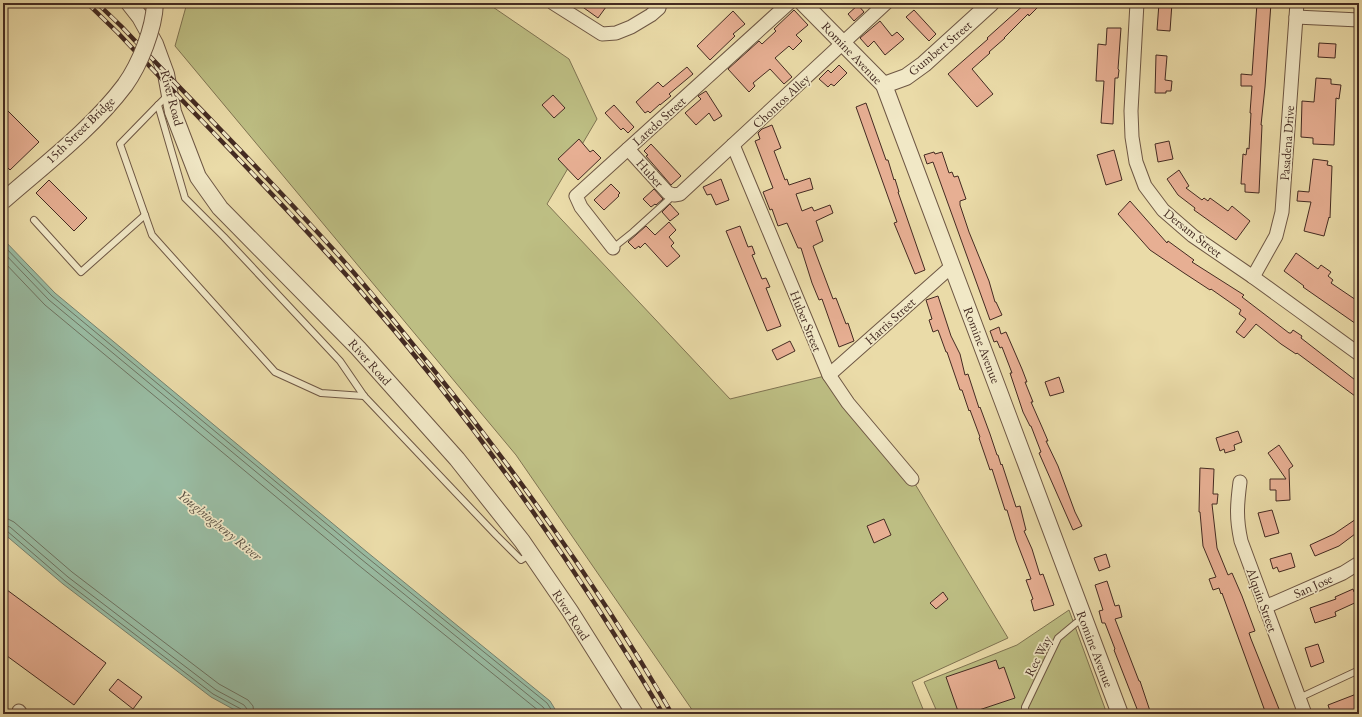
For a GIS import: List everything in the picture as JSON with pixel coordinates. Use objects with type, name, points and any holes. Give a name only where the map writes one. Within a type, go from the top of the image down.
[{"type":"street","name":"River Road","points":[[129,3],[140,17],[155,44],[166,74],[173,112],[198,177],[220,208],[358,348],[457,459],[531,554],[570,611],[635,714]]},
{"type":"street","name":"15th Street Bridge","points":[[3,201],[71,142],[104,110],[125,84],[137,64],[149,34],[154,11],[154,3]]},
{"type":"street","points":[[553,3],[602,34],[616,33],[631,27],[651,15],[659,8],[660,3]]},
{"type":"street","name":"Laredo Street","points":[[612,248],[581,207],[576,196],[788,3]]},
{"type":"street","name":"Romine Avenue","points":[[803,3],[884,85],[1120,714]]},
{"type":"street","name":"Chontos Alley","points":[[674,195],[680,194],[886,3]]},
{"type":"street","name":"Gumbert Street","points":[[884,85],[906,77],[924,64],[991,3]]},
{"type":"street","name":"Dersam Street","points":[[1137,3],[1131,112],[1132,137],[1136,162],[1145,186],[1163,210],[1193,236],[1253,276],[1359,354]]},
{"type":"street","name":"Pasadena Drive","points":[[1253,276],[1276,236],[1282,212],[1297,3]]},
{"type":"street","points":[[1296,17],[1359,20]]},
{"type":"street","name":"Huber Street","points":[[733,145],[829,375],[848,403],[912,478]]},
{"type":"street","name":"Huber","points":[[628,149],[668,193],[674,195]]},
{"type":"street","name":"Harris Street","points":[[829,375],[952,266]]},
{"type":"street","name":"Alquin Street","points":[[1240,482],[1236,510],[1237,525],[1241,541],[1305,714]]},
{"type":"street","name":"San Jose","points":[[1265,607],[1342,573],[1359,563]]},
{"type":"lane","points":[[170,93],[120,144],[152,235],[275,372],[321,393],[364,396]]},
{"type":"lane","points":[[158,105],[185,198],[224,237],[340,361],[364,396],[496,535],[521,560],[531,554]]},
{"type":"lane","points":[[612,248],[633,232],[674,195]]},
{"type":"lane","points":[[34,220],[81,272],[145,215]]},
{"type":"lane","name":"Rec Way","points":[[1025,714],[1025,707],[1058,638],[1076,623],[1085,620]]},
{"type":"lane","points":[[1299,698],[1359,670]]},
{"type":"shaded area","points":[[187,3],[487,3],[569,59],[597,119],[547,204],[730,399],[829,375],[912,479],[1008,638],[912,682],[925,714],[695,714],[516,455],[175,46]]},
{"type":"shaded area","points":[[1069,610],[1107,714],[938,714],[924,682],[1017,645]]},
{"type":"water","name":"Youghiogheny River","points":[[3,239],[55,293],[367,552],[550,701],[558,714],[242,714],[211,697],[63,584],[3,533]]},
{"type":"building","points":[[577,3],[600,3],[606,7],[598,18]]},
{"type":"building","points":[[1026,3],[1042,3],[1029,16],[1028,14],[972,69],[993,94],[977,107],[948,74]]},
{"type":"building","points":[[1159,3],[1172,3],[1170,31],[1157,30]]},
{"type":"building","points":[[1257,3],[1271,3],[1261,125],[1259,193],[1245,192],[1245,184],[1241,184],[1243,154],[1246,155],[1247,148],[1249,149],[1252,86],[1241,86],[1241,74],[1252,75]]},
{"type":"building","points":[[858,5],[864,12],[854,21],[848,14]]},
{"type":"building","points":[[794,10],[808,25],[796,35],[802,41],[793,50],[789,46],[775,58],[792,77],[784,84],[770,69],[753,83],[755,86],[749,92],[728,69],[759,41],[762,44],[776,31],[774,29]]},
{"type":"building","points":[[914,10],[936,34],[929,41],[906,17]]},
{"type":"building","points":[[733,11],[745,24],[733,34],[735,36],[710,60],[697,46]]},
{"type":"building","points":[[880,21],[892,36],[897,32],[904,39],[885,55],[874,41],[868,47],[860,38]]},
{"type":"building","points":[[1107,28],[1121,28],[1119,70],[1118,78],[1115,78],[1113,124],[1101,123],[1104,81],[1096,81],[1098,44],[1106,45]]},
{"type":"building","points":[[1319,43],[1336,44],[1335,58],[1318,57]]},
{"type":"building","points":[[1156,55],[1167,56],[1165,80],[1172,81],[1171,91],[1166,91],[1166,93],[1155,93]]},
{"type":"building","points":[[839,65],[847,73],[834,86],[831,84],[828,87],[819,79],[828,70],[831,73]]},
{"type":"building","points":[[687,67],[693,74],[669,94],[671,96],[660,105],[650,113],[648,111],[645,113],[636,102],[658,82],[663,87]]},
{"type":"building","points":[[1316,78],[1331,79],[1331,84],[1341,85],[1339,99],[1336,98],[1334,145],[1313,144],[1313,138],[1301,137],[1302,101],[1314,102]]},
{"type":"building","points":[[706,91],[722,116],[714,121],[709,113],[696,125],[685,113],[701,99],[698,96]]},
{"type":"building","points":[[553,95],[565,108],[554,118],[542,105]]},
{"type":"building","points":[[866,103],[886,160],[888,160],[894,180],[895,179],[898,192],[925,270],[915,274],[894,223],[897,222],[856,107]]},
{"type":"building","points":[[614,105],[634,127],[628,133],[623,128],[621,130],[605,113]]},
{"type":"building","points":[[3,106],[39,142],[10,170],[3,163]]},
{"type":"building","points":[[772,125],[781,148],[774,151],[785,180],[787,179],[789,185],[810,178],[813,189],[796,194],[802,211],[812,207],[814,211],[830,205],[833,213],[816,221],[823,241],[813,246],[833,299],[836,298],[846,324],[848,323],[854,341],[839,347],[822,299],[819,300],[812,283],[801,248],[798,248],[787,223],[778,226],[772,209],[770,210],[763,192],[773,188],[755,141],[760,139],[758,133],[762,129]]},
{"type":"building","points":[[579,139],[590,152],[593,150],[601,158],[578,180],[558,159]]},
{"type":"building","points":[[1169,141],[1173,159],[1158,162],[1155,144]]},
{"type":"building","points":[[651,144],[681,176],[671,185],[646,156],[648,155],[644,151]]},
{"type":"building","points":[[1114,150],[1122,180],[1106,185],[1097,155]]},
{"type":"building","points":[[934,152],[935,154],[942,152],[949,173],[952,172],[954,177],[958,176],[966,199],[960,201],[960,205],[969,232],[989,281],[995,302],[1002,315],[990,320],[933,162],[927,164],[924,155]]},
{"type":"building","points":[[1313,159],[1328,161],[1327,165],[1332,166],[1330,218],[1329,217],[1324,236],[1304,231],[1311,202],[1297,201],[1298,191],[1309,192]]},
{"type":"building","points":[[1179,170],[1189,186],[1186,188],[1202,200],[1204,198],[1208,201],[1210,198],[1228,211],[1232,206],[1250,221],[1236,240],[1194,210],[1195,208],[1178,195],[1167,179]]},
{"type":"building","points":[[721,179],[729,200],[716,205],[711,194],[707,195],[703,187]]},
{"type":"building","points":[[49,180],[87,218],[74,231],[36,193]]},
{"type":"building","points":[[611,184],[620,193],[618,195],[619,196],[604,210],[594,200]]},
{"type":"building","points":[[654,189],[663,199],[651,207],[643,199]]},
{"type":"building","points":[[1130,201],[1167,243],[1168,241],[1194,260],[1192,262],[1244,295],[1242,297],[1289,333],[1293,330],[1302,336],[1301,338],[1359,383],[1359,399],[1297,353],[1296,354],[1281,344],[1256,324],[1244,338],[1236,332],[1246,319],[1239,314],[1241,310],[1150,250],[1118,214]]},
{"type":"building","points":[[670,204],[679,214],[670,221],[662,212]]},
{"type":"building","points":[[669,222],[676,230],[669,237],[674,243],[671,246],[680,256],[667,267],[645,243],[640,248],[639,246],[635,249],[628,242],[646,226],[655,235]]},
{"type":"building","points":[[740,226],[748,247],[752,246],[755,254],[752,255],[762,279],[766,278],[770,287],[766,288],[781,326],[767,331],[726,231]]},
{"type":"building","points":[[1296,253],[1318,269],[1321,265],[1331,272],[1328,276],[1333,280],[1331,283],[1359,302],[1359,326],[1303,287],[1304,286],[1284,271]]},
{"type":"building","points":[[938,296],[951,336],[960,354],[965,375],[968,374],[979,408],[980,407],[1001,465],[1002,464],[1016,507],[1020,506],[1026,530],[1024,531],[1032,549],[1040,575],[1043,574],[1054,605],[1034,611],[1031,600],[1033,599],[1026,580],[1031,579],[1016,540],[1007,510],[1005,510],[992,469],[990,470],[970,410],[969,411],[962,390],[960,390],[938,330],[933,332],[929,320],[932,319],[926,300]]},
{"type":"building","points":[[999,327],[1001,334],[1006,332],[1022,369],[1027,382],[1025,382],[1033,402],[1031,402],[1082,526],[1073,530],[1039,453],[1041,452],[1031,426],[1023,412],[1010,373],[1012,373],[1002,347],[1000,348],[997,341],[994,342],[990,331]]},
{"type":"building","points":[[790,341],[795,351],[777,360],[772,350]]},
{"type":"building","points":[[1059,377],[1064,392],[1050,396],[1045,382]]},
{"type":"building","points":[[1238,431],[1242,442],[1234,445],[1235,450],[1225,453],[1224,449],[1220,451],[1216,438]]},
{"type":"building","points":[[1279,445],[1293,466],[1289,469],[1290,500],[1276,501],[1276,490],[1270,490],[1270,479],[1286,479],[1268,453]]},
{"type":"building","points":[[1200,468],[1214,469],[1213,494],[1218,494],[1217,504],[1212,504],[1217,548],[1228,575],[1232,573],[1242,596],[1255,631],[1249,633],[1281,714],[1266,714],[1222,593],[1221,594],[1219,588],[1213,590],[1209,579],[1216,577],[1203,546],[1199,512]]},
{"type":"building","points":[[1272,510],[1279,533],[1265,537],[1258,513]]},
{"type":"building","points":[[1359,517],[1359,531],[1339,546],[1315,556],[1310,545],[1334,534]]},
{"type":"building","points":[[884,519],[891,535],[874,543],[867,526]]},
{"type":"building","points":[[1291,553],[1295,567],[1279,572],[1277,567],[1273,569],[1270,559]]},
{"type":"building","points":[[1106,554],[1110,567],[1099,571],[1094,558]]},
{"type":"building","points":[[1107,581],[1115,606],[1119,605],[1122,617],[1115,619],[1140,681],[1151,714],[1139,714],[1105,623],[1102,623],[1099,611],[1103,610],[1095,585]]},
{"type":"building","points":[[3,587],[106,663],[74,705],[3,653]]},
{"type":"building","points":[[1353,589],[1354,592],[1359,589],[1359,601],[1335,612],[1336,616],[1315,623],[1310,608],[1336,599],[1335,597]]},
{"type":"building","points":[[943,592],[948,599],[936,609],[930,603]]},
{"type":"building","points":[[1318,644],[1324,662],[1311,667],[1305,648]]},
{"type":"building","points":[[996,660],[999,669],[1004,667],[1015,698],[967,714],[959,714],[946,677]]},
{"type":"building","points":[[118,679],[142,697],[133,709],[109,690]]},
{"type":"building","points":[[1359,693],[1359,711],[1352,714],[1331,714],[1328,705]]},
{"type":"railway","points":[[87,3],[118,33],[298,222],[399,336],[481,440],[520,493],[594,602],[663,714]]},
{"type":"railway","points":[[97,3],[121,26],[332,248],[357,276],[429,364],[495,448],[557,534],[617,623],[672,714]]}]
